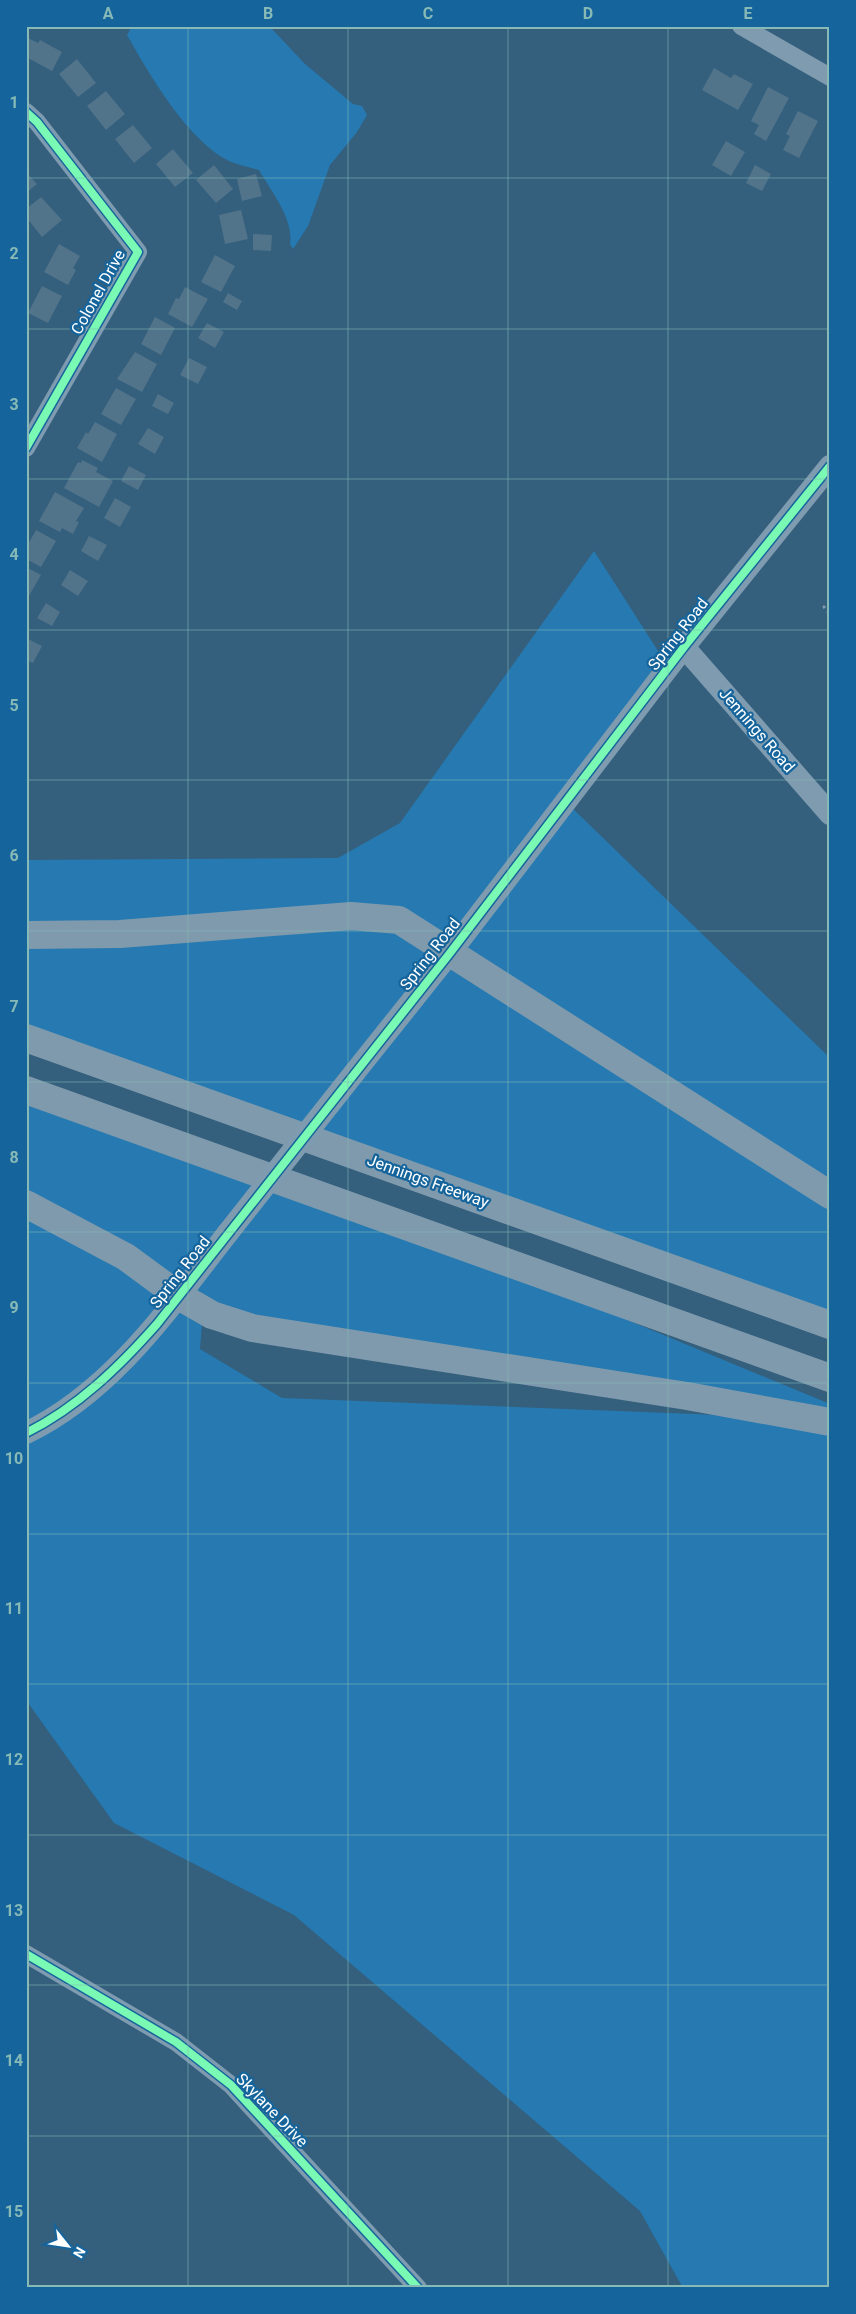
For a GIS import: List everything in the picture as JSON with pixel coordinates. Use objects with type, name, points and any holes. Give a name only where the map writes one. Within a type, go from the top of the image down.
[{"type":"highway","points":[[26,935],[120,934],[351,916],[399,920],[830,1194]]},
{"type":"highway","name":"Jennings Freeway","points":[[26,1038],[830,1325]]},
{"type":"highway","points":[[26,1090],[830,1378]]},
{"type":"highway","points":[[26,1204],[126,1257],[179,1296],[212,1316],[252,1328],[687,1396],[830,1422]]},
{"type":"street","points":[[741,26],[830,77]]},
{"type":"street","name":"Colonel Drive","points":[[26,112],[37,122],[138,252],[31,428],[26,448]]},
{"type":"street","name":"Spring Road","points":[[26,1433],[87,1394],[126,1358],[179,1296],[450,953],[684,647],[830,466]]},
{"type":"street","name":"Jennings Road","points":[[684,647],[830,814]]},
{"type":"street","name":"Skylane Drive","points":[[26,1954],[176,2042],[231,2085],[418,2288]]},
{"type":"path","points":[[830,602],[824,607],[830,614]]},
{"type":"shaded area","points":[[132,26],[271,26],[305,64],[353,104],[362,106],[367,115],[357,132],[330,165],[308,226],[293,249],[290,244],[289,225],[285,215],[259,170],[229,161],[214,151],[185,123],[158,87],[127,35]]},
{"type":"shaded area","points":[[594,551],[669,668],[566,802],[830,1058],[830,1325],[26,1038],[26,860],[338,858],[400,823]]},
{"type":"shaded area","points":[[26,1090],[350,1205],[830,1404],[830,1411],[257,1318],[219,1303],[203,1310],[200,1349],[282,1398],[695,1414],[830,1422],[830,2288],[683,2288],[640,2211],[294,1915],[114,1823],[26,1700]]},
{"type":"building","points":[[26,37],[38,43],[40,40],[62,52],[52,71],[26,57]]},
{"type":"building","points":[[77,59],[96,83],[78,97],[59,74]]},
{"type":"building","points":[[714,68],[731,78],[734,74],[753,84],[738,110],[702,90]]},
{"type":"building","points":[[768,87],[789,98],[766,141],[754,134],[759,125],[751,121]]},
{"type":"building","points":[[106,91],[125,114],[106,130],[87,106]]},
{"type":"building","points":[[798,111],[818,121],[799,158],[783,150],[790,136],[786,134]]},
{"type":"building","points":[[133,125],[152,148],[134,163],[115,139]]},
{"type":"building","points":[[726,141],[745,152],[731,176],[712,165]]},
{"type":"building","points":[[173,149],[193,173],[175,187],[156,164]]},
{"type":"building","points":[[214,165],[233,189],[216,203],[196,180]]},
{"type":"building","points":[[755,165],[771,174],[762,191],[746,183]]},
{"type":"building","points":[[26,172],[37,184],[26,193]]},
{"type":"building","points":[[256,174],[262,196],[242,201],[237,179]]},
{"type":"building","points":[[41,197],[62,220],[42,237],[26,217],[26,209]]},
{"type":"building","points":[[241,210],[248,239],[225,244],[219,215]]},
{"type":"building","points":[[253,234],[272,235],[271,251],[253,250]]},
{"type":"building","points":[[59,244],[80,256],[73,268],[76,270],[68,285],[44,272]]},
{"type":"building","points":[[215,255],[235,266],[221,292],[201,282]]},
{"type":"building","points":[[42,286],[62,296],[48,323],[28,313]]},
{"type":"building","points":[[185,287],[208,299],[192,327],[168,314],[176,298],[179,299]]},
{"type":"building","points":[[228,293],[242,301],[237,310],[223,302]]},
{"type":"building","points":[[155,317],[175,328],[161,355],[141,344]]},
{"type":"building","points":[[207,323],[224,332],[215,348],[198,338]]},
{"type":"building","points":[[135,352],[157,364],[142,392],[117,379]]},
{"type":"building","points":[[189,358],[207,367],[198,384],[180,375]]},
{"type":"building","points":[[116,388],[136,399],[121,425],[101,414]]},
{"type":"building","points":[[158,394],[174,403],[168,414],[152,406]]},
{"type":"building","points":[[95,422],[117,434],[102,462],[77,448],[86,432],[88,434]]},
{"type":"building","points":[[148,428],[164,437],[155,454],[138,444]]},
{"type":"building","points":[[82,460],[98,468],[96,472],[113,481],[99,507],[64,488],[78,462],[81,463]]},
{"type":"building","points":[[129,466],[146,475],[138,490],[121,481]]},
{"type":"building","points":[[55,492],[84,508],[76,521],[79,522],[73,534],[62,528],[60,532],[39,521]]},
{"type":"building","points":[[115,498],[131,507],[120,527],[104,518]]},
{"type":"building","points":[[36,530],[56,541],[41,567],[26,559],[26,548]]},
{"type":"building","points":[[89,536],[107,545],[98,561],[81,551]]},
{"type":"building","points":[[26,567],[41,575],[26,601]]},
{"type":"building","points":[[70,570],[88,581],[78,596],[61,585]]},
{"type":"building","points":[[46,603],[60,612],[52,626],[37,618]]},
{"type":"building","points":[[26,638],[42,646],[33,663],[26,660]]},
{"type":"cycle path","points":[[26,112],[37,122],[138,252],[26,448]]},
{"type":"cycle path","points":[[26,1433],[63,1411],[97,1385],[128,1356],[157,1324],[450,953],[684,647],[830,466]]},
{"type":"cycle path","points":[[26,1954],[176,2042],[231,2085],[418,2288]]}]
